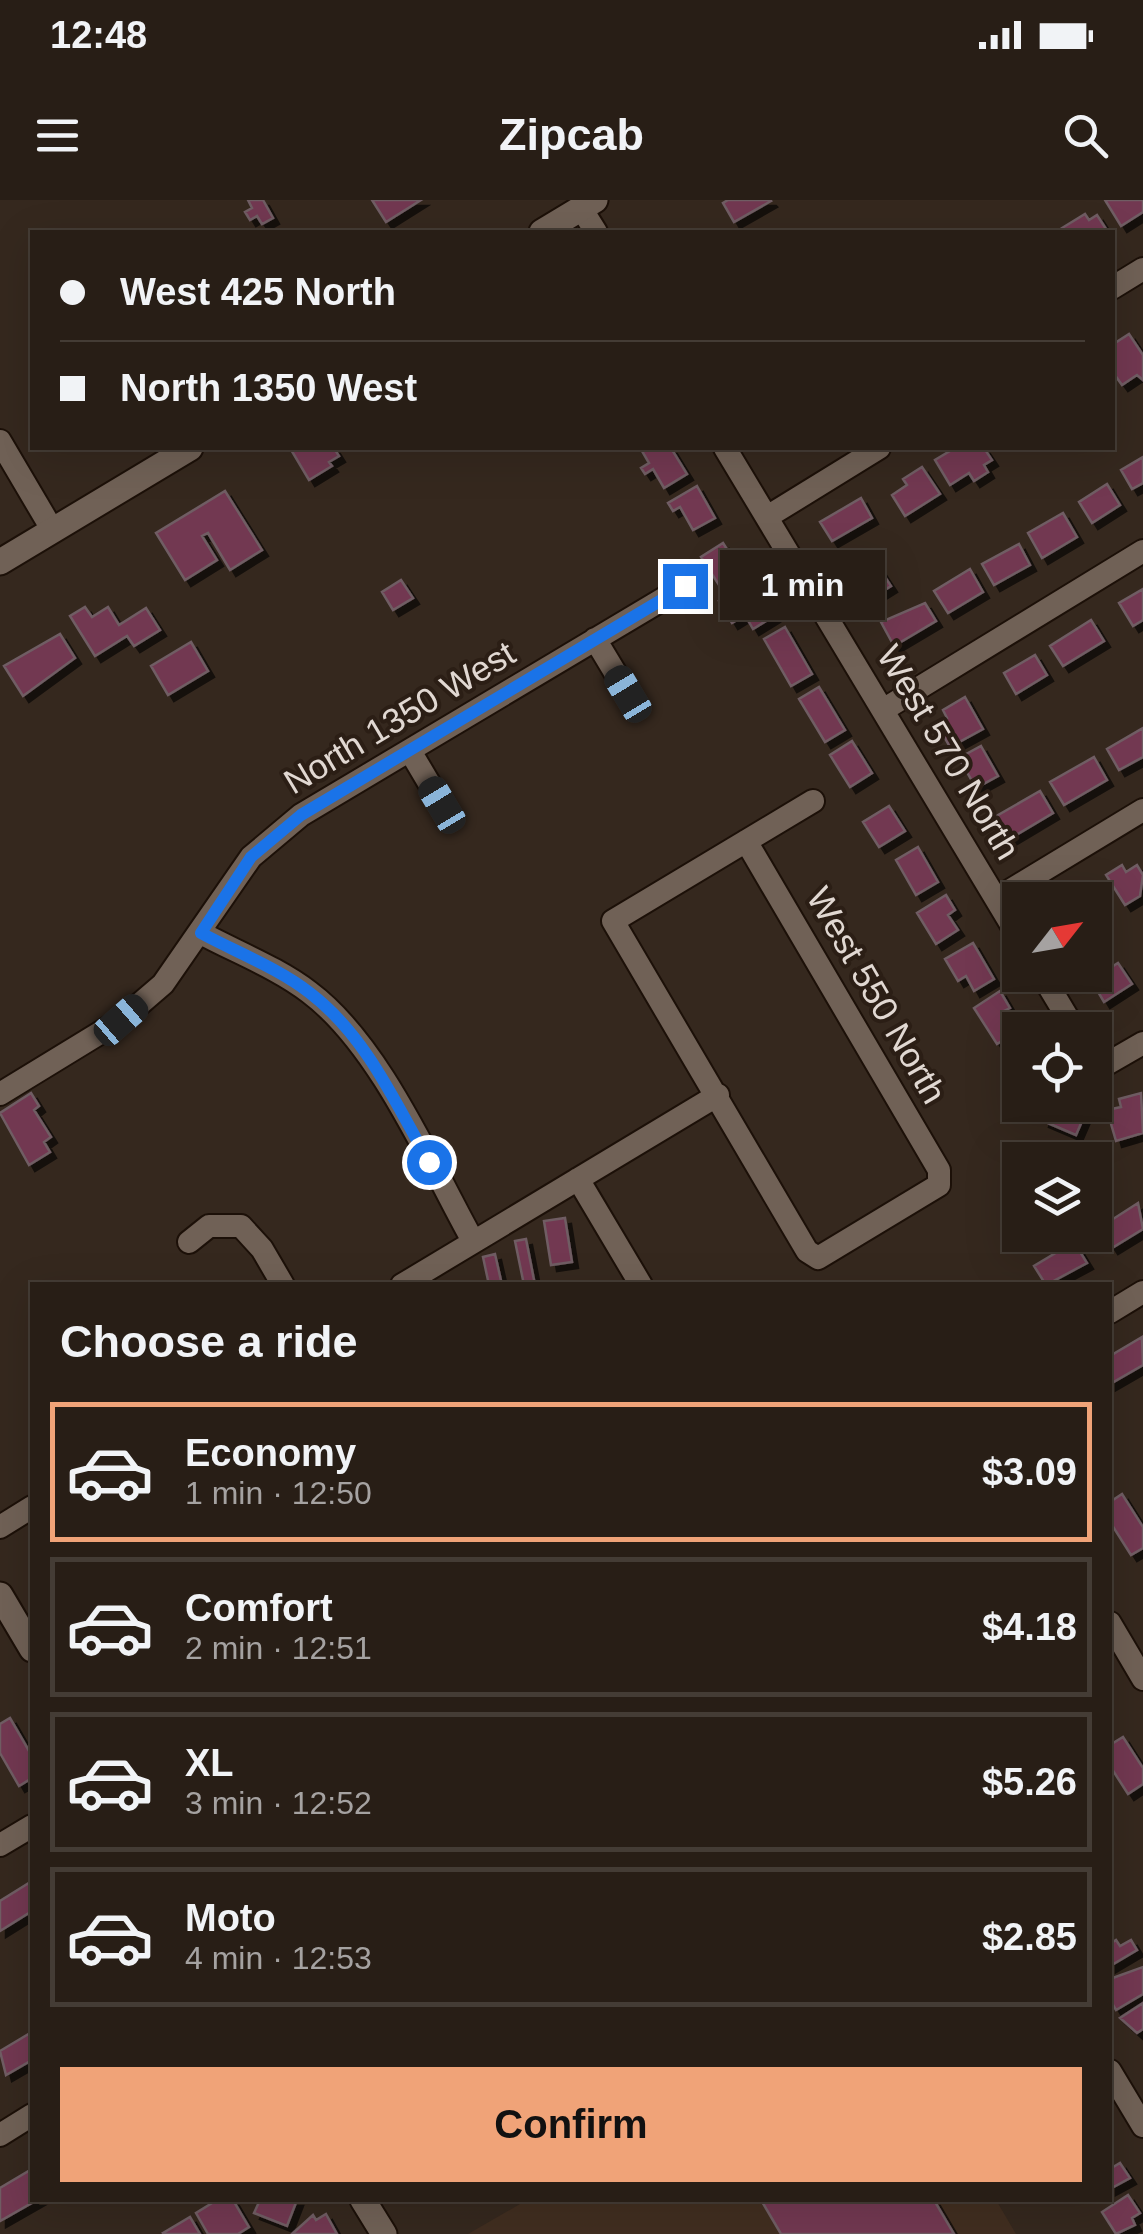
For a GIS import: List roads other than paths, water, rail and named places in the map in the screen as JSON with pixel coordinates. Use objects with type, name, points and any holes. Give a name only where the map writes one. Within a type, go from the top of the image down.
[{"type":"street","points":[[545,230],[588,204],[595,230]]},
{"type":"street","points":[[1115,286],[1143,269]]},
{"type":"street","points":[[0,441],[53,531]]},
{"type":"street","points":[[0,562],[187,450]]},
{"type":"street","name":"West 570 North","points":[[726,450],[1002,908]]},
{"type":"street","points":[[766,517],[877,450]]},
{"type":"street","points":[[883,710],[1143,551]]},
{"type":"street","name":"North 1350 West","points":[[0,1094],[121,1020],[163,984],[251,857],[301,815],[685,586]]},
{"type":"street","points":[[596,640],[628,694]]},
{"type":"street","points":[[410,750],[442,805]]},
{"type":"street","points":[[407,1282],[718,1095],[613,922],[813,801]]},
{"type":"street","points":[[996,898],[1143,810]]},
{"type":"street","name":"West 550 North","points":[[718,1095],[807,1251],[818,1258],[939,1186],[939,1170],[746,841]]},
{"type":"street","points":[[201,933],[307,990],[363,1045],[474,1241]]},
{"type":"street","points":[[1112,1059],[1143,1043]]},
{"type":"street","points":[[578,1178],[639,1282]]},
{"type":"street","points":[[189,1242],[209,1226],[241,1226],[262,1249],[281,1282]]},
{"type":"street","points":[[1112,1311],[1143,1292]]},
{"type":"street","points":[[0,1526],[30,1508]]},
{"type":"street","points":[[0,1595],[30,1646]]},
{"type":"street","points":[[1112,1626],[1143,1679]]},
{"type":"street","points":[[0,1846],[30,1827]]},
{"type":"street","points":[[1112,2074],[1143,2126]]},
{"type":"street","points":[[0,2134],[30,2116]]},
{"type":"street","points":[[365,2202],[384,2234]]}]
